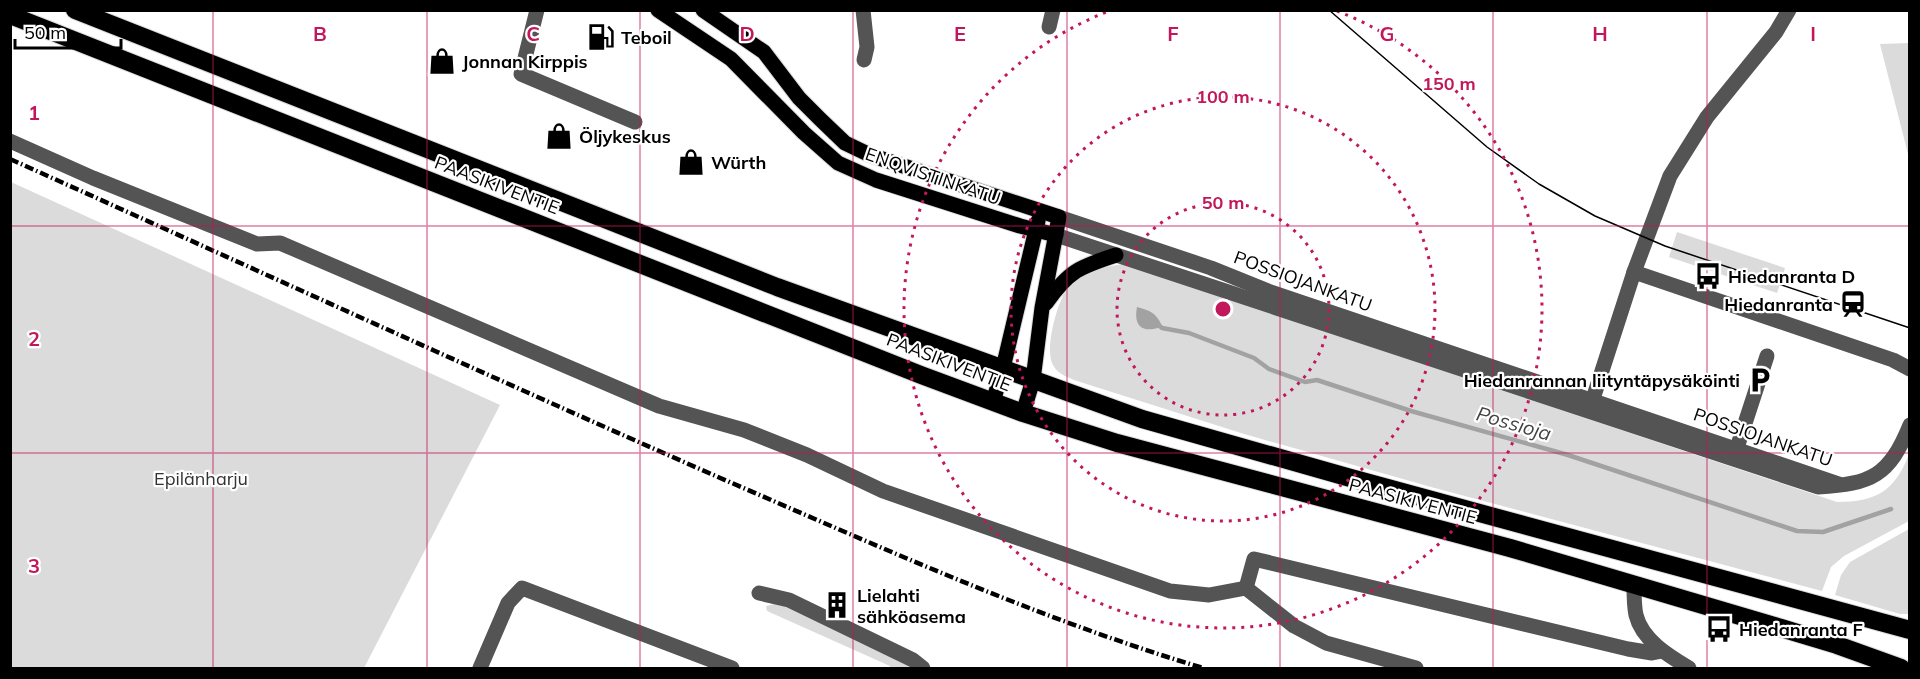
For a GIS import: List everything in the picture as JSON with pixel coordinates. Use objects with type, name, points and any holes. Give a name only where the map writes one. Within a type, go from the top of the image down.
[{"type":"highway","name":"PAASIKIVENTIE","points":[[75,10],[777,287],[1165,426],[1910,630]]},
{"type":"highway","name":"PAASIKIVENTIE","points":[[10,15],[1023,413],[1117,443],[1510,549],[1634,585],[1837,645],[1901,669]]},
{"type":"main road","name":"ENQVISTINKATU","points":[[658,10],[730,59],[804,133],[838,163],[876,180],[1056,235]]},
{"type":"main road","name":"ENQVISTINKATU","points":[[704,10],[764,52],[800,98],[845,142],[870,155],[1059,217]]},
{"type":"main road","points":[[993,402],[1040,212]]},
{"type":"main road","points":[[1023,413],[1033,380],[1042,308],[1059,217]]},
{"type":"main road","points":[[1042,308],[1062,281],[1085,265],[1116,255]]},
{"type":"street","points":[[537,10],[520,74],[634,122]]},
{"type":"street","points":[[863,10],[867,47],[864,60]]},
{"type":"street","points":[[1049,27],[1053,10]]},
{"type":"street","points":[[1591,406],[1634,273],[1670,176],[1707,117],[1776,33],[1789,10]]},
{"type":"street","points":[[10,141],[93,178],[257,244],[280,243],[659,406],[744,430],[807,455],[884,491],[1170,591],[1209,595],[1246,588],[1294,626],[1326,643],[1416,669]]},
{"type":"street","name":"POSSIOJANKATU","points":[[1059,217],[1211,268],[1268,291],[1591,406]]},
{"type":"street","name":"POSSIOJANKATU","points":[[1056,235],[1591,406],[1735,454],[1818,487],[1842,485],[1870,478],[1884,470],[1900,447],[1909,426]]},
{"type":"street","points":[[1634,273],[1893,360],[1910,369]]},
{"type":"street","points":[[1735,454],[1767,356]]},
{"type":"street","points":[[1246,588],[1254,559],[1628,649],[1652,653],[1662,651]]},
{"type":"street","points":[[1634,585],[1636,616],[1644,632],[1662,651],[1689,669]]},
{"type":"street","points":[[480,669],[508,603],[522,588],[706,663],[732,669]]},
{"type":"street","points":[[759,592],[789,600],[913,660],[923,669]]},
{"type":"green space","points":[[1910,43],[1909,158],[1880,44]]},
{"type":"green space","name":"Epilänharju","points":[[11,182],[500,405],[364,668],[11,668]]},
{"type":"green space","points":[[1677,232],[1785,268],[1777,293],[1669,257]]},
{"type":"green space","points":[[1123,264],[1837,502],[1863,500],[1882,492],[1897,477],[1909,454],[1909,521],[1844,556],[1831,567],[1822,591],[1431,487],[1244,434],[1064,376],[1052,363],[1050,345],[1057,310],[1066,290],[1077,279],[1089,272]]},
{"type":"green space","points":[[1909,529],[1909,614],[1900,614],[1835,595],[1841,575],[1850,562]]},
{"type":"green space","points":[[775,604],[791,607],[902,659],[913,668],[889,668],[890,666],[767,611],[766,606]]},
{"type":"shaded area","points":[[1137,307],[1149,311],[1159,320],[1161,324],[1158,328],[1146,329],[1139,325],[1136,318]]},
{"type":"waterway","name":"Possioja","points":[[1155,322],[1162,328],[1189,333],[1254,358],[1269,369],[1305,382],[1317,380],[1411,411],[1568,455],[1797,531],[1823,532],[1891,509]]},
{"type":"tram line","points":[[1329,10],[1487,147],[1539,184],[1595,216],[1665,246],[1910,328]]},
{"type":"railway","points":[[10,159],[718,477],[898,555],[1079,627],[1203,668]]},
{"type":"place","name":"Teboil","points":[[601,37]]},
{"type":"place","name":"Jonnan Kirppis","points":[[442,61]]},
{"type":"place","name":"Öljykeskus","points":[[559,136]]},
{"type":"place","name":"Würth","points":[[691,162]]},
{"type":"place","name":"Hiedanranta D","points":[[1708,276]]},
{"type":"place","name":"Hiedanranta","points":[[1853,304]]},
{"type":"place","name":"Hiedanrannan liityntäpysäköinti","points":[[1760,380]]},
{"type":"place","name":"Lielahti sähköasema","points":[[837,605]]},
{"type":"place","name":"Hiedanranta F","points":[[1719,629]]}]
